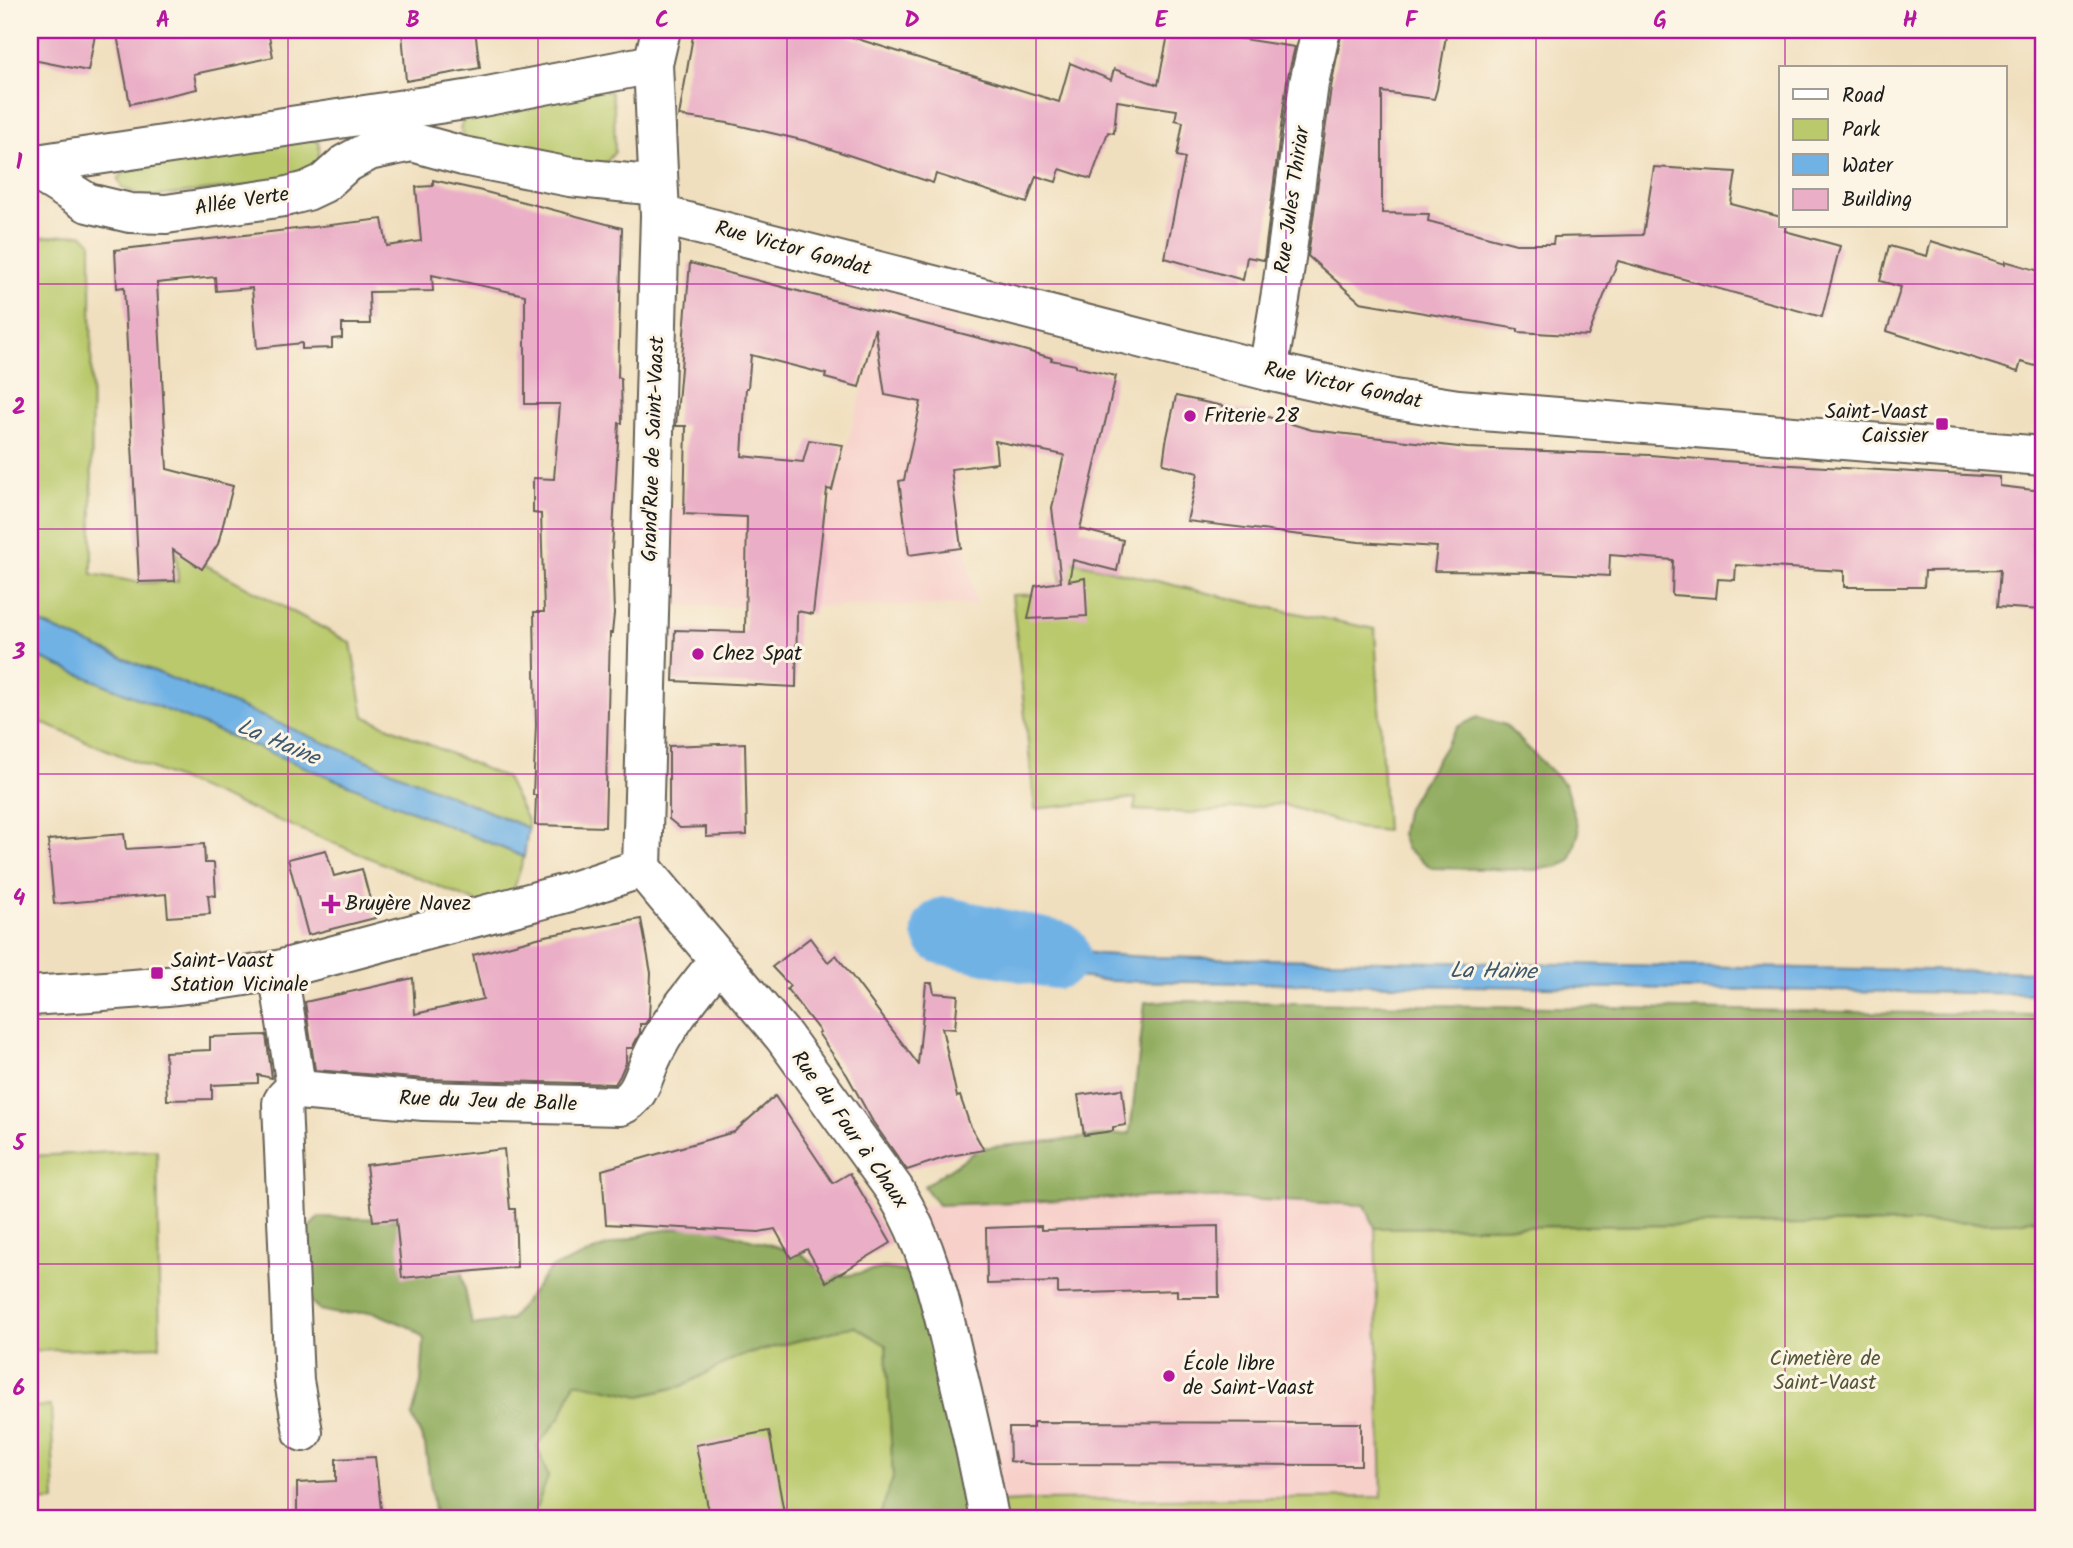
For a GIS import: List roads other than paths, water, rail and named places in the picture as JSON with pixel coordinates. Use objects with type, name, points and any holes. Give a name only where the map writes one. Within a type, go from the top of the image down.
[{"type":"street","name":"Rue Jules Thiriar","points":[[1268,371],[1283,281],[1309,83],[1321,30]]},
{"type":"street","name":"Allée Verte","points":[[30,166],[472,99],[657,47]]},
{"type":"street","name":"Grand'Rue de Saint-Vaast","points":[[642,868],[659,200],[657,47]]},
{"type":"street","name":"Allée Verte","points":[[30,166],[88,203],[130,213],[166,214],[296,194],[324,183],[345,164],[369,151],[412,142],[659,200]]},
{"type":"street","name":"Rue Victor Gondat","points":[[659,200],[1268,371],[1394,399],[1458,409],[2043,456]]},
{"type":"street","name":"Rue du Four à Chaux","points":[[642,868],[783,1037],[894,1189],[915,1228],[933,1276],[944,1317],[989,1518]]},
{"type":"street","points":[[30,996],[178,986],[230,980],[278,970],[570,892],[642,868]]},
{"type":"street","name":"Rue du Jeu de Balle","points":[[296,1087],[303,1091],[424,1101],[620,1107],[635,1096],[653,1055],[683,1006],[719,960]]},
{"type":"street","points":[[278,970],[296,1087],[282,1103],[294,1381],[303,1432]]},
{"type":"water","points":[[30,619],[528,828],[524,857],[30,654]]},
{"type":"water","points":[[968,926],[1065,949],[1147,957],[2043,972],[2043,994],[1111,981],[1077,977],[963,948]]},
{"type":"waterway","name":"La Haine","points":[[946,931],[1056,955]]},
{"type":"place","name":"Friterie 28","points":[[1190,416]]},
{"type":"place","name":"Saint-Vaast Caissier","points":[[1942,424]]},
{"type":"place","name":"Chez Spat","points":[[698,654]]},
{"type":"place","name":"Bruyère Navez","points":[[331,904]]},
{"type":"place","name":"Saint-Vaast Station Vicinale","points":[[157,973]]},
{"type":"place","name":"École libre de Saint-Vaast","points":[[1169,1376]]},
{"type":"park label","name":"Cimetière de Saint-Vaast","points":[[1825,1371]]}]
